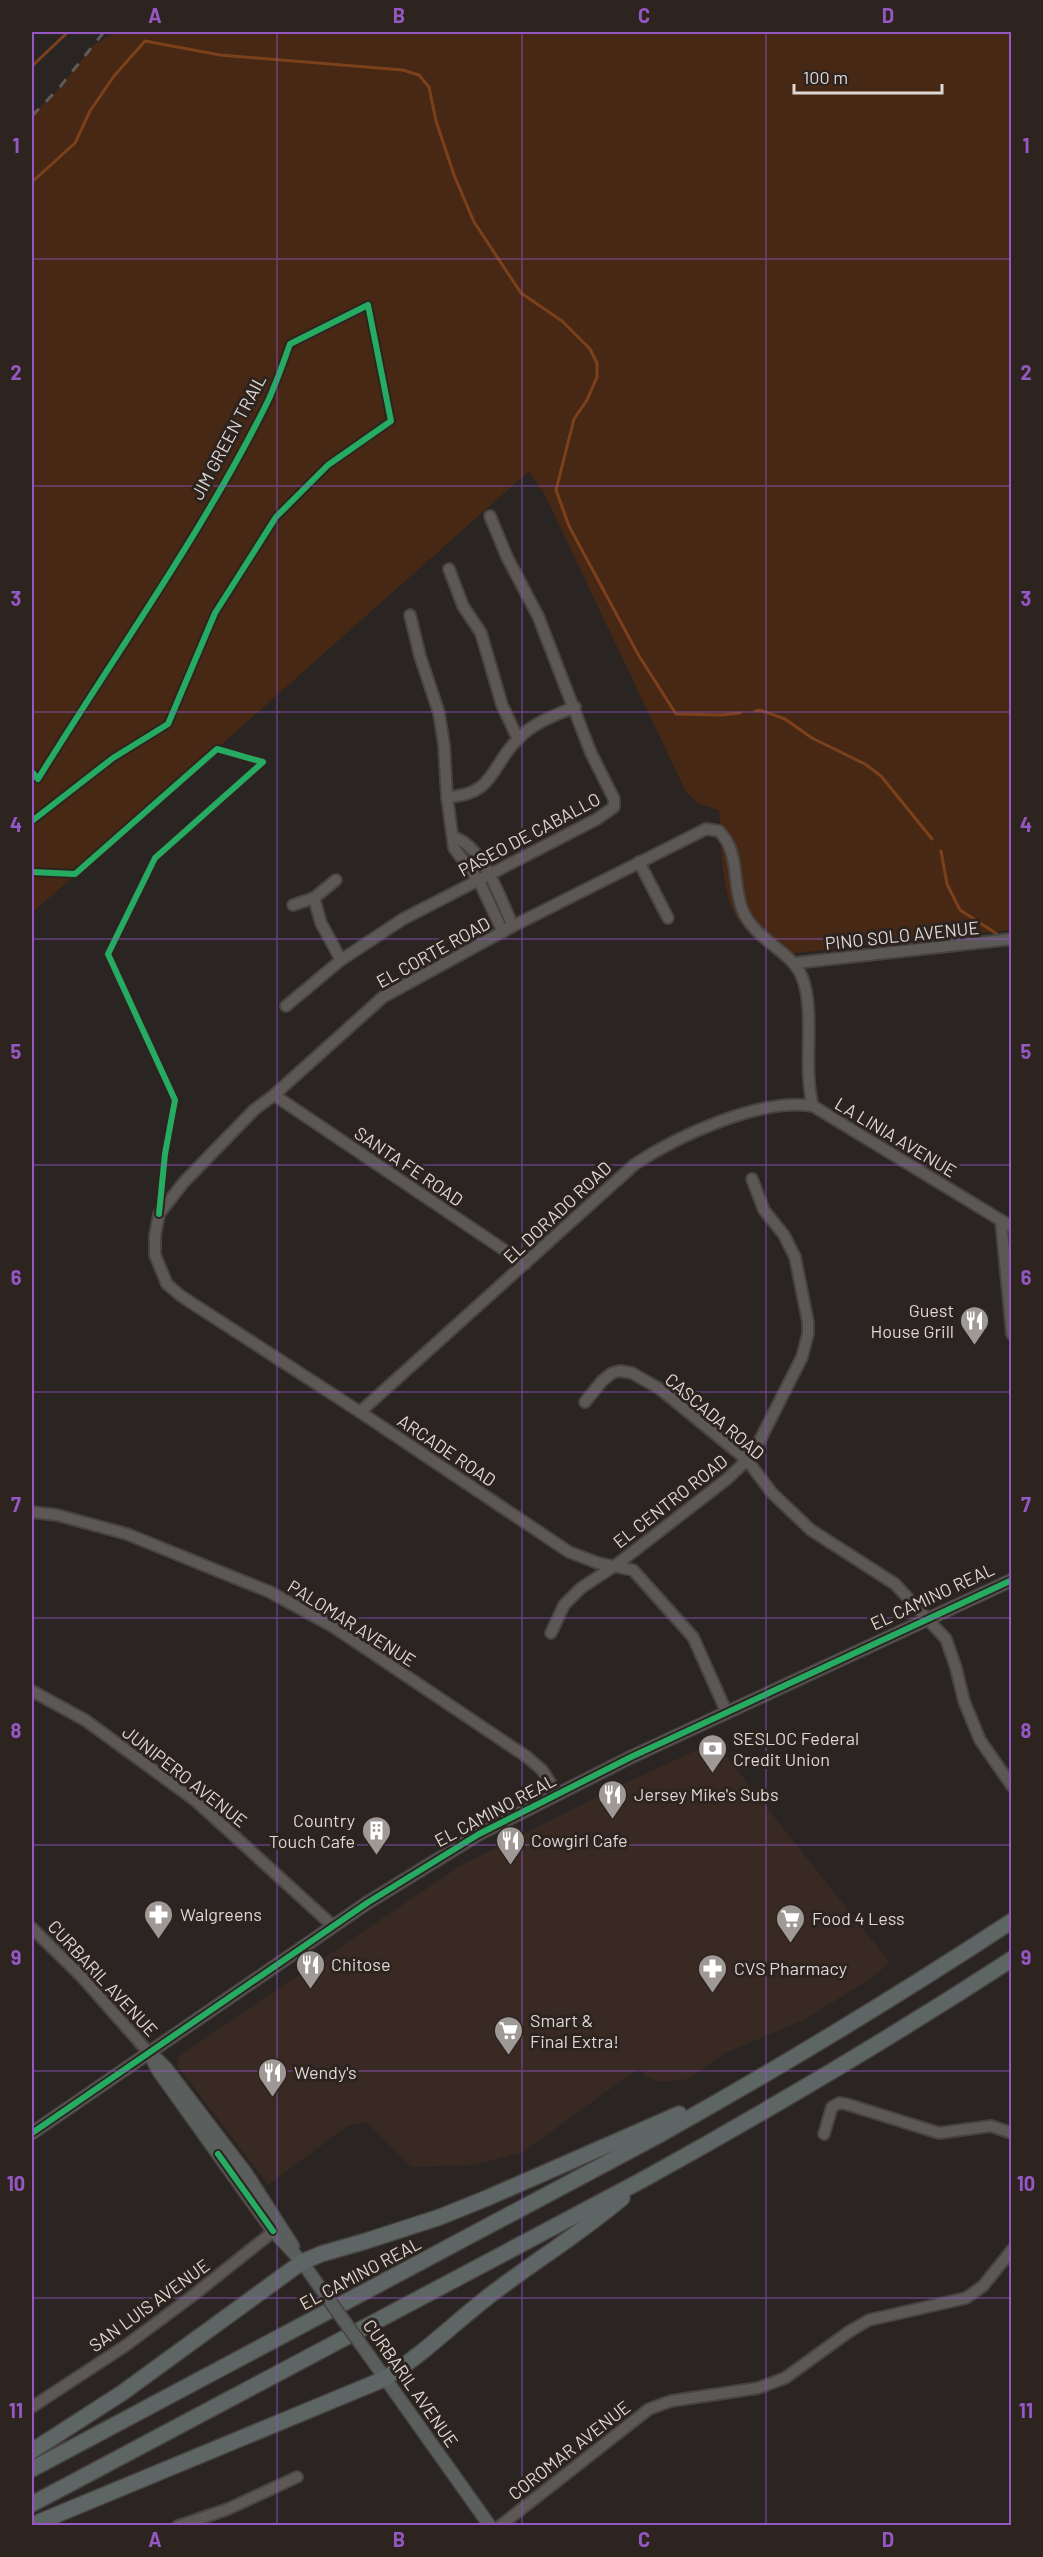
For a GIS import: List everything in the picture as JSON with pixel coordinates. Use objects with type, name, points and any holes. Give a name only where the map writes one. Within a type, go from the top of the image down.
[{"type":"highway","name":"EL CAMINO REAL","points":[[32,2469],[659,2135],[901,1993],[1011,1921]]},
{"type":"highway","points":[[32,2504],[644,2179],[802,2090],[1011,1959]]},
{"type":"highway","points":[[32,2451],[122,2393],[302,2262],[321,2253],[440,2217],[751,2083]]},
{"type":"highway","points":[[32,2525],[384,2379],[404,2367],[491,2294],[587,2228],[644,2179]]},
{"type":"main road","name":"EL CAMINO REAL","points":[[32,2133],[333,1926],[442,1855],[557,1793],[1011,1580]]},
{"type":"main road","name":"CURBARIL AVENUE","points":[[149,2053],[172,2076],[246,2173],[278,2228],[490,2526]]},
{"type":"street","name":"PASEO DE CABALLO","points":[[286,1006],[341,960],[403,919],[490,876],[553,840],[597,819],[614,807],[614,800],[591,753],[542,624],[507,557],[490,516]]},
{"type":"street","points":[[449,569],[463,606],[481,633],[502,705],[518,739]]},
{"type":"street","points":[[411,615],[420,656],[439,713],[454,848],[479,881],[503,932]]},
{"type":"street","points":[[447,797],[464,795],[484,784],[497,770],[518,739],[548,718],[575,707]]},
{"type":"street","name":"EL CORTE ROAD","points":[[159,1215],[206,1159],[254,1110],[274,1095],[383,997],[513,926],[639,862],[706,829],[714,830]]},
{"type":"street","name":"LA LINIA AVENUE","points":[[714,830],[727,840],[732,848],[739,896],[747,918],[762,936],[795,963],[807,993],[809,1082],[813,1106],[1011,1227]]},
{"type":"street","points":[[453,837],[462,840],[490,876],[513,926]]},
{"type":"street","points":[[639,862],[668,918]]},
{"type":"street","points":[[293,905],[314,898],[336,880]]},
{"type":"street","points":[[314,898],[321,923],[341,960]]},
{"type":"street","points":[[491,905],[502,899]]},
{"type":"street","name":"PINO SOLO AVENUE","points":[[795,963],[1011,939]]},
{"type":"street","name":"SANTA FE ROAD","points":[[274,1095],[525,1264]]},
{"type":"street","name":"EL DORADO ROAD","points":[[360,1412],[525,1264],[622,1173],[650,1154],[724,1120],[758,1109],[798,1103],[813,1106]]},
{"type":"street","name":"EL CENTRO ROAD","points":[[551,1633],[564,1605],[581,1588],[616,1565],[727,1479],[747,1460],[759,1442],[802,1357],[808,1334],[795,1257],[784,1235],[764,1210],[752,1179]]},
{"type":"street","name":"ARCADE ROAD","points":[[159,1215],[155,1254],[167,1284],[181,1296],[569,1552],[598,1563],[633,1570],[693,1637],[727,1713]]},
{"type":"street","points":[[1001,1220],[1011,1334]]},
{"type":"street","name":"CASCADA ROAD","points":[[585,1402],[608,1375],[620,1371],[632,1373],[674,1398],[747,1460],[788,1511],[811,1530],[895,1584],[946,1639],[964,1701],[980,1740],[1011,1786]]},
{"type":"street","name":"PALOMAR AVENUE","points":[[32,1512],[57,1515],[127,1534],[270,1592],[332,1626],[527,1757],[542,1770],[557,1793]]},
{"type":"street","name":"JUNIPERO AVENUE","points":[[32,1691],[85,1720],[196,1801],[333,1926]]},
{"type":"street","name":"CURBARIL AVENUE","points":[[32,1928],[98,1994],[149,2053]]},
{"type":"street","points":[[824,2134],[832,2107],[839,2103],[939,2133],[992,2126],[1011,2133]]},
{"type":"street","name":"SAN LUIS AVENUE","points":[[32,2407],[125,2346],[278,2228]]},
{"type":"street","name":"COROMAR AVENUE","points":[[500,2526],[649,2409],[677,2400],[758,2388],[785,2378],[869,2320],[966,2298],[983,2286],[1011,2250]]},
{"type":"street","points":[[178,2526],[228,2509],[297,2477]]},
{"type":"shaded area","points":[[115,32],[1011,32],[1011,930],[778,955],[746,929],[735,914],[725,886],[719,810],[699,804],[686,792],[545,495],[529,471],[32,913],[32,116],[59,88],[94,45]]},
{"type":"shaded area","points":[[715,1742],[890,1963],[865,1982],[804,2020],[725,2053],[688,2079],[660,2082],[646,2077],[639,2068],[523,2152],[475,2165],[411,2167],[367,2123],[349,2125],[268,2185],[177,2065],[179,2056],[460,1866],[627,1782]]},
{"type":"waterway","points":[[32,66],[68,32]]},
{"type":"waterway","points":[[32,182],[75,143],[90,111],[114,76],[145,41],[220,55],[403,70],[419,75],[429,87],[436,121],[454,175],[474,222],[521,293],[562,321],[590,349],[597,363],[597,377],[587,400],[574,419],[556,490],[569,526],[639,656],[676,714],[740,713]]},
{"type":"waterway","points":[[755,711],[760,710],[785,719],[812,738],[865,764],[881,776],[932,839]]},
{"type":"waterway","points":[[941,851],[947,884],[960,910],[997,934]]},
{"type":"railway","points":[[32,116],[59,88],[104,32]]},
{"type":"cycle path","name":"JIM GREEN TRAIL","points":[[32,772],[38,779],[215,499],[267,403],[290,344],[368,305],[391,421],[328,465],[276,517],[215,613],[168,724],[113,758],[32,821]]},
{"type":"cycle path","points":[[32,872],[75,874],[217,749],[263,762],[155,858],[108,954],[175,1100],[165,1154],[159,1214]]},
{"type":"cycle path","points":[[32,2133],[367,1903],[479,1834],[631,1757],[1012,1580]]},
{"type":"cycle path","points":[[218,2154],[273,2231]]},
{"type":"place","name":"Guest House Grill","points":[[975,1346]]},
{"type":"place","name":"SESLOC Federal Credit Union","points":[[712,1774]]},
{"type":"place","name":"Jersey Mike's Subs","points":[[613,1820]]},
{"type":"place","name":"Country Touch Cafe","points":[[376,1856]]},
{"type":"place","name":"Cowgirl Cafe","points":[[510,1866]]},
{"type":"place","name":"Walgreens","points":[[159,1940]]},
{"type":"place","name":"Food 4 Less","points":[[791,1944]]},
{"type":"place","name":"Chitose","points":[[310,1990]]},
{"type":"place","name":"CVS Pharmacy","points":[[713,1994]]},
{"type":"place","name":"Smart & Final Extra!","points":[[509,2056]]},
{"type":"place","name":"Wendy's","points":[[273,2098]]}]
